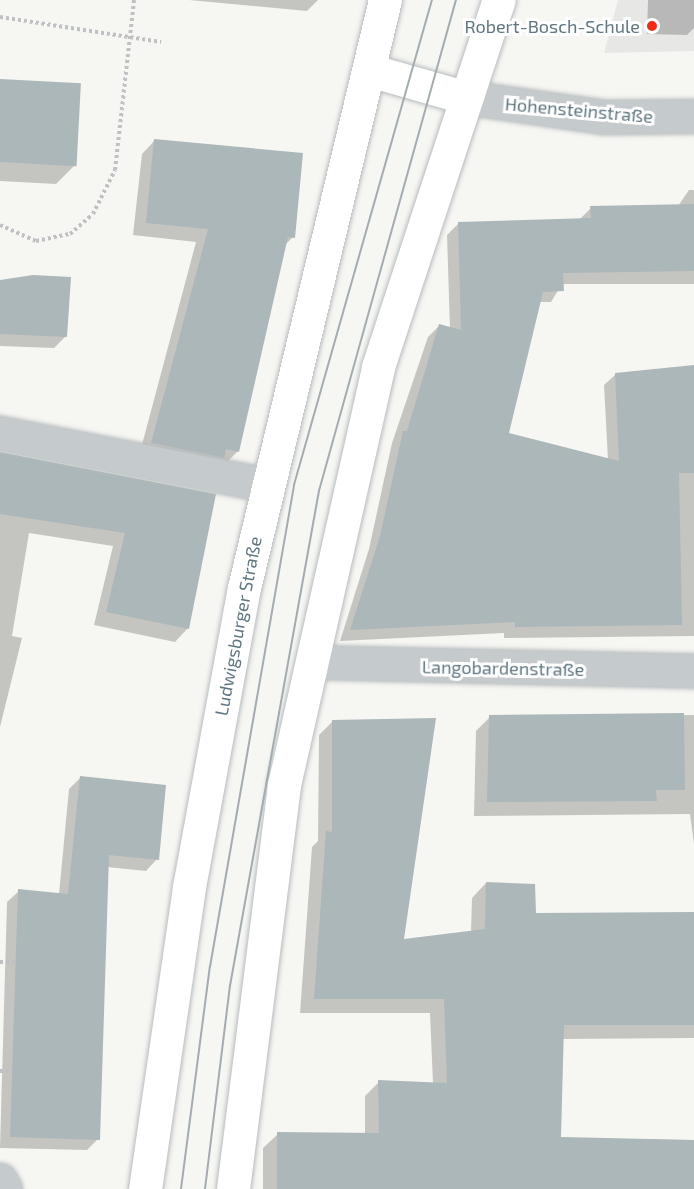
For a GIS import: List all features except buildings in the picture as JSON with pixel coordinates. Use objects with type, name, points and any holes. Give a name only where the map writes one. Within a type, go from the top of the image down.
[{"type":"main road","name":"Ludwigsburger Straße","points":[[145,1189],[189,888],[267,485],[385,0]]},
{"type":"main road","points":[[233,1189],[284,784],[378,368],[464,97],[498,0]]},
{"type":"main road","points":[[369,70],[464,97]]},
{"type":"street","name":"Hohensteinstraße","points":[[464,97],[604,117],[694,116]]},
{"type":"street","points":[[0,433],[267,485]]},
{"type":"street","name":"Langobardenstraße","points":[[312,662],[694,671]]},
{"type":"street","points":[[0,1180],[5,1189]]},
{"type":"path","points":[[0,225],[36,241],[70,234],[93,214],[115,170],[134,0]]},
{"type":"path","points":[[0,17],[161,42]]},
{"type":"path","points":[[0,962],[16,962]]},
{"type":"path","points":[[0,1071],[12,1071]]},
{"type":"shaded area","name":"Robert-Bosch-Schule","points":[[618,0],[694,0],[694,51],[604,53]]},
{"type":"tram line","points":[[181,1189],[210,967],[294,485],[432,0]]},
{"type":"tram line","points":[[205,1189],[230,986],[319,491],[456,0]]},
{"type":"place","name":"Robert-Bosch-Schule","points":[[652,26]]}]
